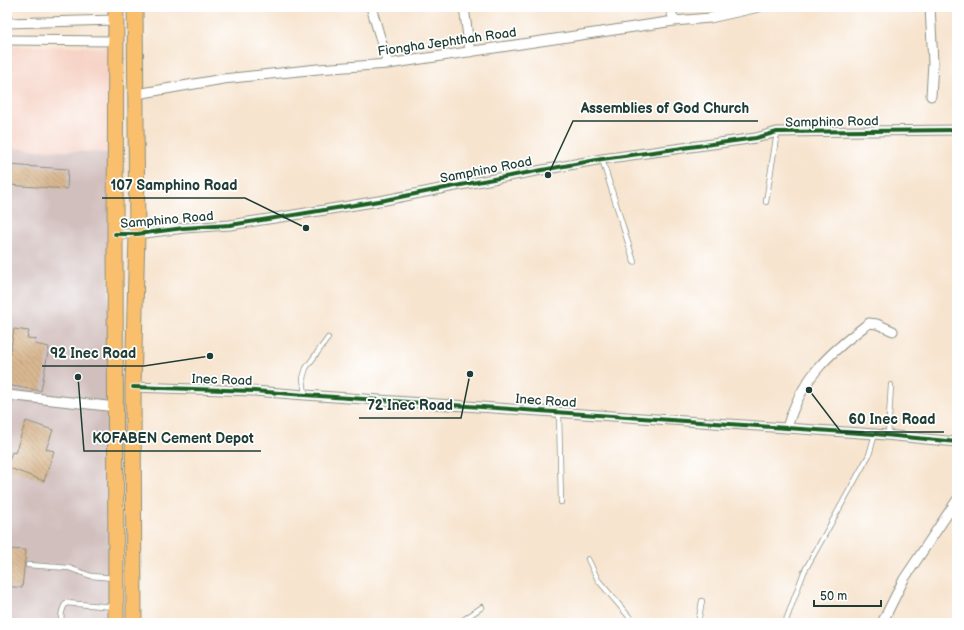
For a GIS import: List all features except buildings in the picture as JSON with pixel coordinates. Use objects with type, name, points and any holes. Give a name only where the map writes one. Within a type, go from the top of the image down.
[{"type":"main road","points":[[134,623],[133,387],[137,234],[135,7]]},
{"type":"main road","points":[[116,12],[116,623]]},
{"type":"street","points":[[371,7],[388,64]]},
{"type":"street","points":[[464,7],[470,52]]},
{"type":"street","points":[[670,7],[674,21]]},
{"type":"street","name":"Fiongha Jephthah Road","points":[[136,94],[222,79],[318,69],[388,64],[674,21],[710,18],[759,7]]},
{"type":"street","points":[[930,7],[933,62],[931,96]]},
{"type":"street","points":[[7,23],[116,12]]},
{"type":"street","points":[[7,40],[116,41]]},
{"type":"street","name":"Samphino Road","points":[[115,234],[137,234],[184,228],[230,225],[302,214],[602,159],[756,138],[777,132],[957,130]]},
{"type":"street","points":[[787,428],[791,412],[803,388],[820,365],[850,337],[868,323],[877,324],[893,331]]},
{"type":"street","name":"Inec Road","points":[[133,387],[306,394],[875,434],[957,442]]},
{"type":"street","points":[[7,395],[116,407]]},
{"type":"street","points":[[882,623],[904,579],[957,500]]},
{"type":"lane","points":[[95,7],[116,12]]},
{"type":"lane","points":[[766,202],[777,132]]},
{"type":"lane","points":[[602,159],[634,262]]},
{"type":"lane","points":[[306,394],[303,378],[306,368],[328,338]]},
{"type":"lane","points":[[888,435],[891,385]]},
{"type":"lane","points":[[559,412],[561,502]]},
{"type":"lane","points":[[785,623],[804,572],[869,456],[875,434]]},
{"type":"lane","points":[[588,559],[598,580],[631,618],[640,623]]},
{"type":"lane","points":[[28,565],[69,568],[91,576],[116,578]]},
{"type":"lane","points":[[698,623],[702,602]]},
{"type":"lane","points":[[62,623],[60,618],[62,608],[66,603],[116,607]]},
{"type":"lane","points":[[459,623],[482,607]]},
{"type":"shaded area","points":[[7,46],[108,47],[111,53],[109,153],[7,148]]},
{"type":"shaded area","points":[[7,148],[109,153],[110,623],[7,623]]},
{"type":"cycle path","points":[[115,234],[137,234],[184,228],[230,225],[385,200],[602,159],[756,138],[777,132],[957,130]]},
{"type":"cycle path","points":[[133,387],[254,391],[875,434],[957,442]]},
{"type":"place","name":"Assemblies of God Church","points":[[548,175]]},
{"type":"place","name":"107 Samphino Road","points":[[306,228]]},
{"type":"place","name":"92 Inec Road","points":[[210,356]]},
{"type":"place","name":"72 Inec Road","points":[[470,374]]},
{"type":"place","name":"KOFABEN Cement Depot","points":[[78,377]]},
{"type":"place","name":"60 Inec Road","points":[[809,390]]}]
